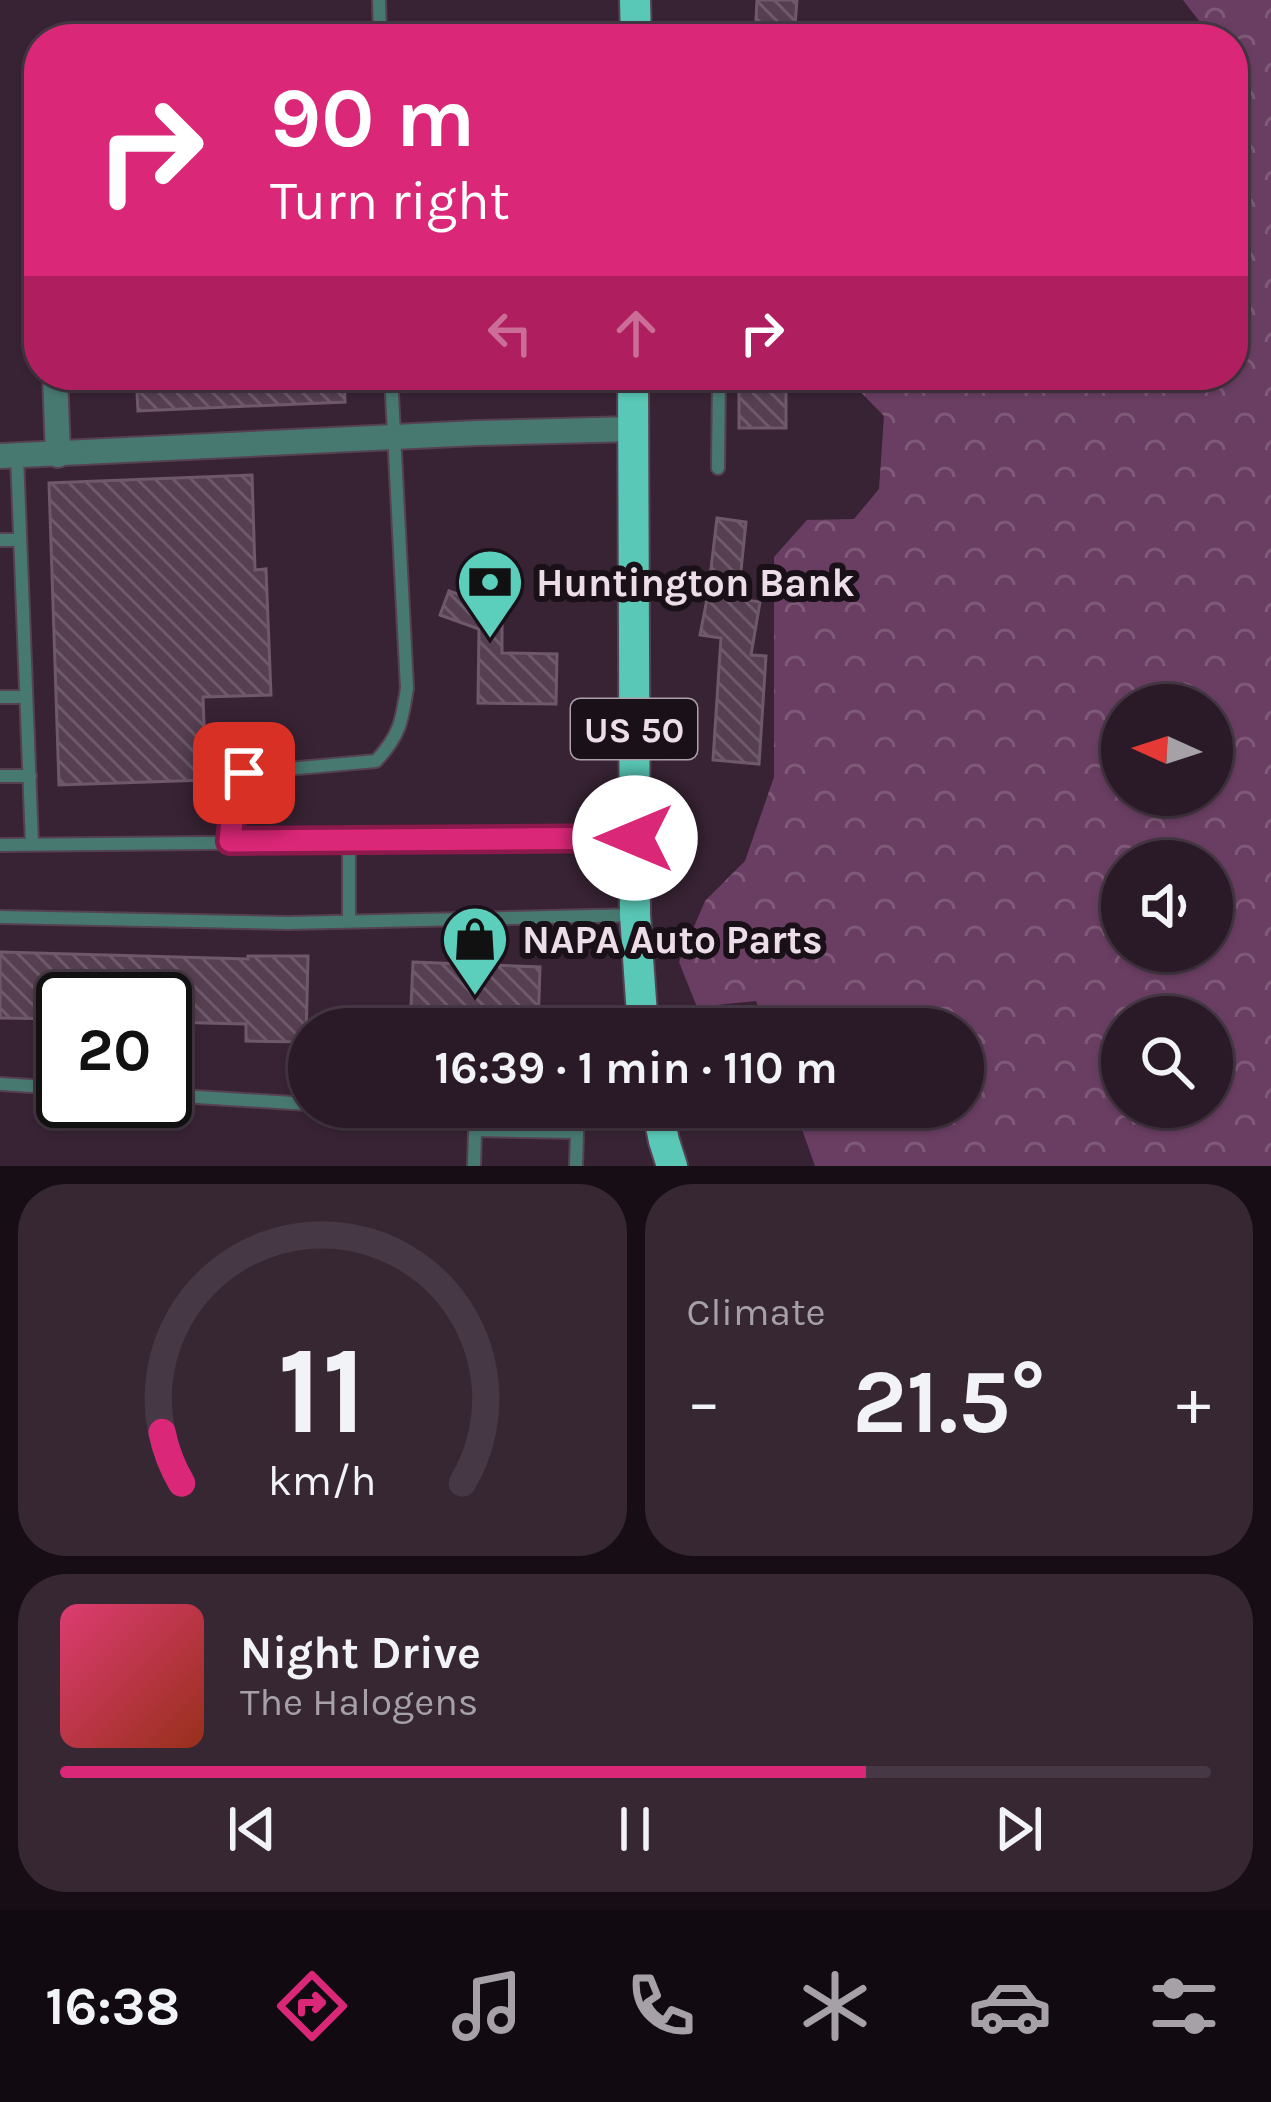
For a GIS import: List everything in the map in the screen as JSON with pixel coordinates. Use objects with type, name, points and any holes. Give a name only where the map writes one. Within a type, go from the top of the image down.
[{"type":"main road","name":"US 50","points":[[633,390],[634,915],[641,1008]]},
{"type":"main road","points":[[661,1128],[672,1166]]},
{"type":"street","points":[[56,390],[58,455]]},
{"type":"street","points":[[8,456],[633,429]]},
{"type":"lane","points":[[230,841],[235,790],[244,773],[376,761],[402,726],[407,688],[391,390]]},
{"type":"lane","points":[[718,468],[719,390]]},
{"type":"lane","points":[[8,456],[20,540],[32,844]]},
{"type":"lane","points":[[0,540],[20,540]]},
{"type":"lane","points":[[0,697],[26,697]]},
{"type":"lane","points":[[0,776],[30,776]]},
{"type":"lane","points":[[0,845],[635,838]]},
{"type":"lane","points":[[349,841],[349,922]]},
{"type":"lane","points":[[0,917],[349,922],[634,915]]},
{"type":"lane","points":[[0,1084],[36,1086]]},
{"type":"lane","points":[[192,1097],[288,1103]]},
{"type":"lane","points":[[474,1166],[475,1130],[578,1132],[577,1166]]},
{"type":"green space","points":[[1183,0],[1271,0],[1271,1166],[815,1166],[801,1128],[984,1128],[984,1008],[759,1008],[756,1001],[697,1007],[679,962],[705,901],[745,861],[774,777],[774,557],[807,520],[854,519],[879,489],[884,416],[859,390],[1248,390],[1248,24],[1201,24]]},
{"type":"building","points":[[757,0],[797,0],[795,24],[756,24]]},
{"type":"building","points":[[137,390],[345,390],[345,402],[138,411]]},
{"type":"building","points":[[739,390],[786,390],[786,428],[739,428]]},
{"type":"building","points":[[252,475],[255,570],[266,569],[271,695],[203,697],[206,780],[59,785],[49,483]]},
{"type":"building","points":[[717,518],[746,522],[738,599],[760,602],[751,655],[766,656],[759,764],[713,760],[721,638],[700,635]]},
{"type":"building","name":"Huntington Bank","points":[[449,591],[502,610],[502,653],[557,654],[556,704],[478,703],[479,629],[440,615]]},
{"type":"building","points":[[0,952],[248,959],[308,956],[307,1008],[288,1008],[288,1042],[246,1041],[246,1024],[192,1023],[192,972],[36,972],[36,1019],[0,1018]]},
{"type":"building","name":"NAPA Auto Parts","points":[[413,962],[540,967],[539,1008],[411,1008]]},
{"type":"place","name":"Huntington Bank","points":[[490,641]]},
{"type":"place","name":"NAPA Auto Parts","points":[[475,998]]},
{"type":"route","points":[[244,773],[235,790],[230,841],[635,838]]}]
